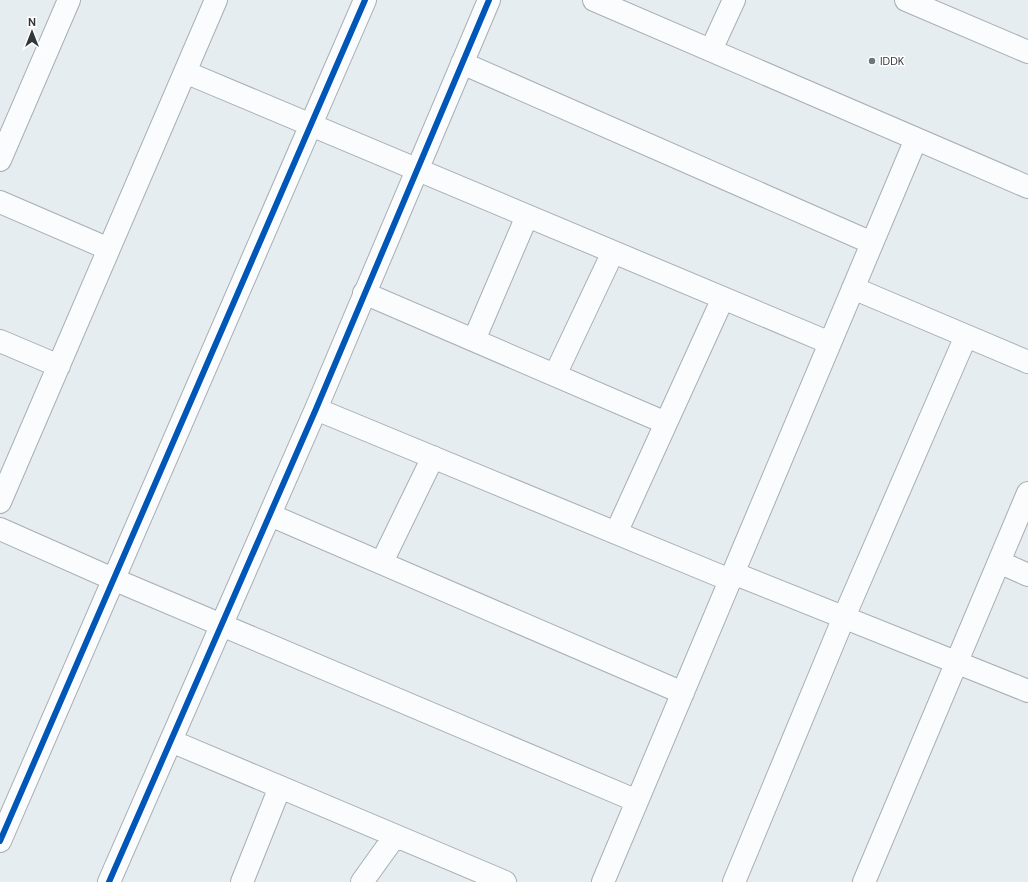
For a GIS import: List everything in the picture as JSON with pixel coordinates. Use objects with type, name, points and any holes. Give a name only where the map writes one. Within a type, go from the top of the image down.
[{"type":"street","points":[[0,160],[69,0]]},
{"type":"street","points":[[0,502],[216,0]]},
{"type":"street","points":[[0,841],[365,0]]},
{"type":"street","points":[[109,882],[316,409],[489,0]]},
{"type":"street","points":[[594,0],[1028,187]]},
{"type":"street","points":[[711,50],[734,0]]},
{"type":"street","points":[[906,0],[1028,52]]},
{"type":"street","points":[[462,63],[872,243]]},
{"type":"street","points":[[185,72],[830,343]]},
{"type":"street","points":[[603,882],[916,139]]},
{"type":"street","points":[[0,202],[109,249]]},
{"type":"street","points":[[474,340],[527,216]]},
{"type":"street","points":[[555,375],[613,252]]},
{"type":"street","points":[[853,288],[1028,362]]},
{"type":"street","points":[[364,293],[666,423]]},
{"type":"street","points":[[616,533],[723,298]]},
{"type":"street","points":[[734,882],[844,617],[966,336]]},
{"type":"street","points":[[0,341],[59,366]]},
{"type":"street","points":[[316,409],[616,533],[844,617],[1028,691]]},
{"type":"street","points":[[382,562],[433,457]]},
{"type":"street","points":[[864,882],[958,663],[1028,493]]},
{"type":"street","points":[[270,515],[683,693]]},
{"type":"street","points":[[0,529],[113,579],[637,801]]},
{"type":"street","points":[[999,562],[1028,575]]},
{"type":"street","points":[[171,741],[505,882]]},
{"type":"street","points":[[242,882],[280,787]]},
{"type":"street","points":[[362,882],[395,836]]},
{"type":"cycle path","points":[[0,841],[365,0]]},
{"type":"cycle path","points":[[109,882],[316,409],[489,0]]},
{"type":"place","name":"IDDK","points":[[872,61]]}]
